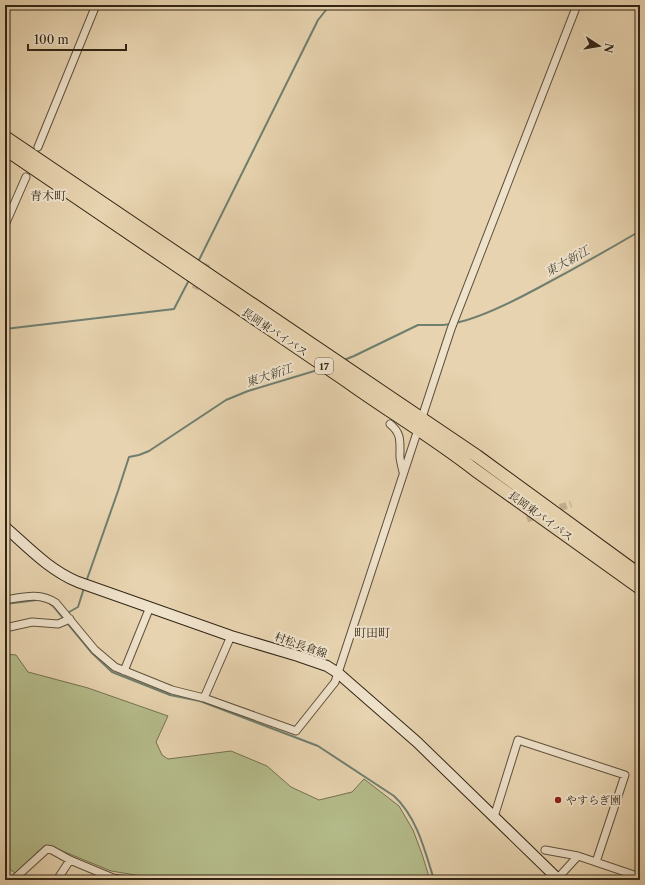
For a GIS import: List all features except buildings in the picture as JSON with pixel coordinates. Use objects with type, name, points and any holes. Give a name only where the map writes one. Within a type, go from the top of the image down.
[{"type":"highway","name":"長岡東バイパス","points":[[5,137],[420,424],[450,451],[475,470],[640,588]]},
{"type":"highway","name":"長岡東バイパス","points":[[5,149],[420,424],[477,456],[640,575]]},
{"type":"main road","name":"村松長倉線","points":[[5,527],[42,560],[66,577],[231,636],[327,666],[338,673],[417,742],[557,879]]},
{"type":"street","points":[[38,147],[96,5]]},
{"type":"street","points":[[5,600],[36,596],[45,597],[56,603],[94,650],[108,662],[124,672],[172,690],[204,698],[296,731],[335,682],[451,329],[577,5]]},
{"type":"street","points":[[5,225],[26,177]]},
{"type":"street","points":[[390,424],[399,434],[401,444],[399,454],[404,472]]},
{"type":"street","points":[[124,672],[150,607]]},
{"type":"street","points":[[5,628],[32,622],[58,624],[70,619]]},
{"type":"street","points":[[204,698],[231,636]]},
{"type":"street","points":[[494,817],[518,740],[625,775],[596,862]]},
{"type":"street","points":[[13,880],[47,849],[112,879],[129,880]]},
{"type":"street","points":[[545,850],[578,856],[640,877]]},
{"type":"street","points":[[557,879],[578,856]]},
{"type":"street","points":[[56,880],[70,860]]},
{"type":"green space","points":[[5,654],[16,655],[28,672],[88,688],[168,716],[156,742],[162,755],[168,759],[231,751],[267,766],[291,787],[319,800],[352,792],[364,779],[399,806],[413,830],[430,880],[165,880],[111,871],[50,846],[44,846],[15,873],[5,866]]},
{"type":"waterway","points":[[198,262],[318,20],[330,5]]},
{"type":"waterway","name":"東大新江","points":[[455,323],[476,317],[519,298],[640,231]]},
{"type":"waterway","points":[[5,329],[174,309],[189,280]]},
{"type":"waterway","name":"東大新江","points":[[344,360],[418,325],[451,324]]},
{"type":"waterway","name":"東大新江","points":[[86,582],[129,457],[149,451],[226,400],[248,391],[321,369]]},
{"type":"waterway","name":"東大新江","points":[[62,616],[78,607],[84,588]]},
{"type":"waterway","name":"東大新江","points":[[5,604],[37,600]]},
{"type":"waterway","points":[[49,603],[92,653],[112,672],[170,695],[200,701],[318,746],[394,796],[402,804],[414,824],[434,880]]},
{"type":"tunnel","points":[[195,289],[208,262]]},
{"type":"tunnel","points":[[550,511],[571,504]]},
{"type":"tunnel","points":[[527,519],[540,515]]},
{"type":"place","name":"やすらぎ園","points":[[558,800]]},
{"type":"district","name":"青木町","points":[[48,195]]},
{"type":"district","name":"町田町","points":[[372,632]]}]
